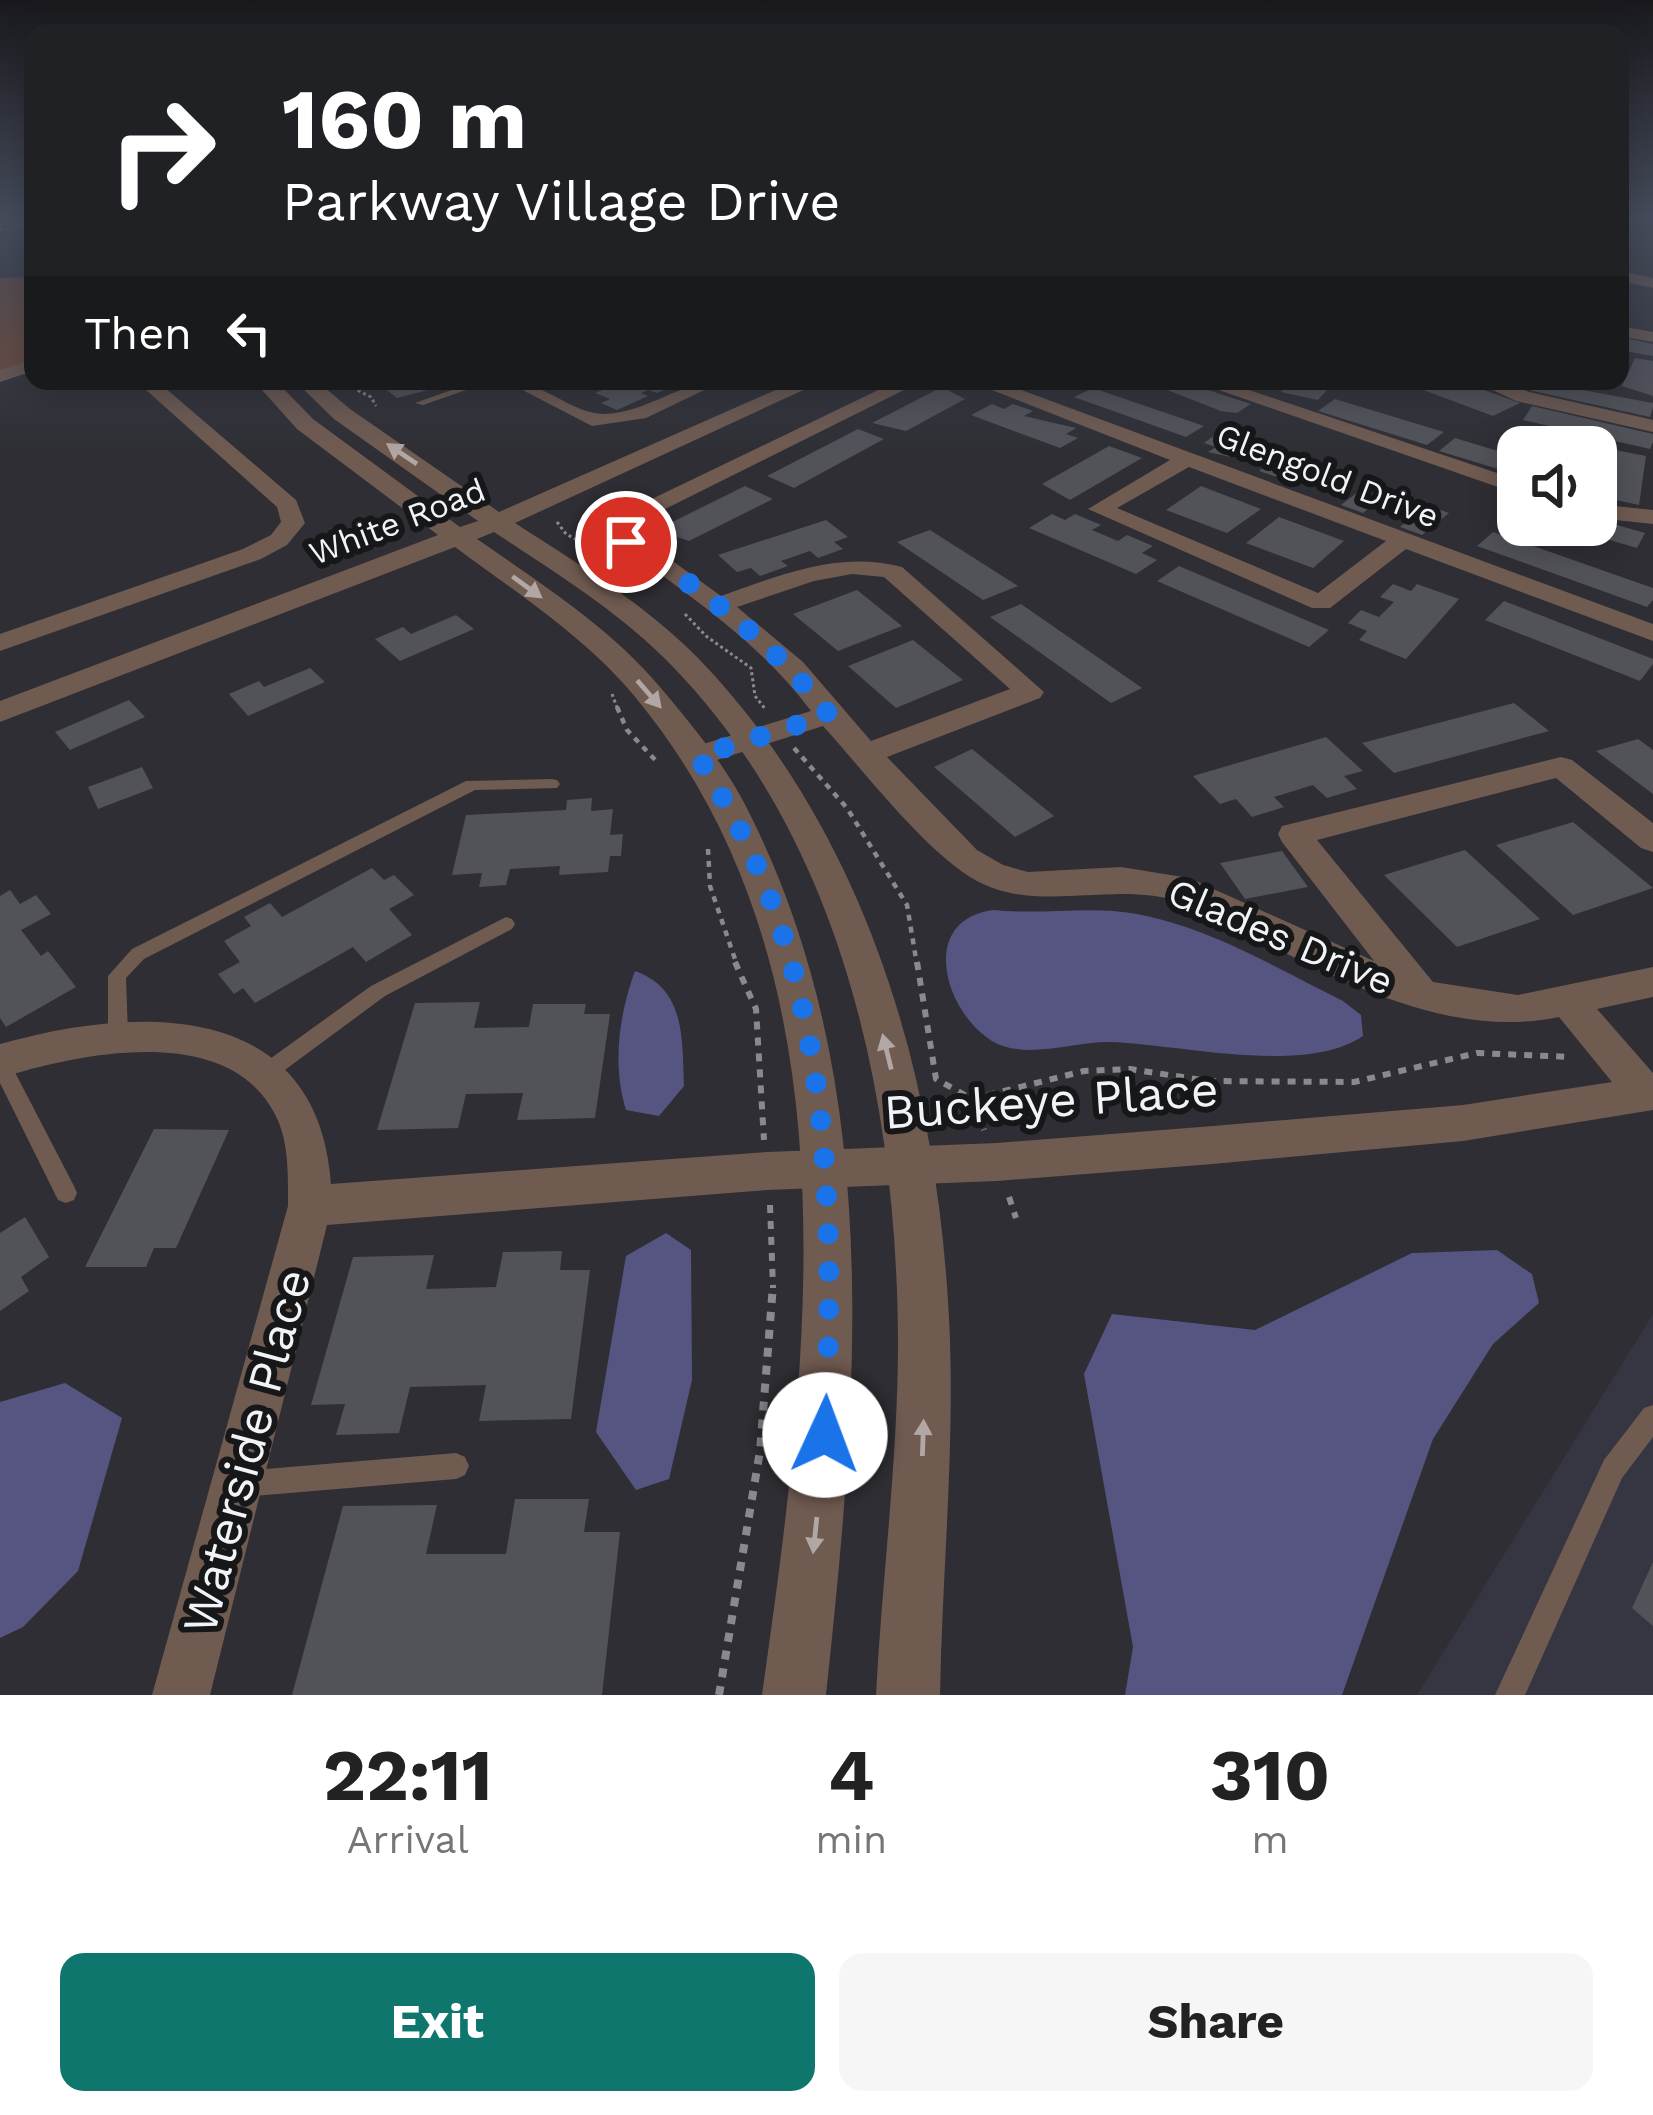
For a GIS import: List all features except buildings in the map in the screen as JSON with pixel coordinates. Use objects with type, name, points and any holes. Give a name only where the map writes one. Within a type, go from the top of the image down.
[{"type":"street","points":[[0,607],[10,639],[252,554],[279,540],[293,524],[288,505],[156,390]]},
{"type":"street","points":[[273,390],[305,424],[595,638],[651,694],[686,767],[748,847],[774,914],[801,1009],[824,1167],[831,1295],[825,1435],[794,1695]]},
{"type":"street","points":[[315,390],[342,414],[660,638],[752,740],[784,788],[846,917],[873,998],[912,1166],[923,1293],[923,1440],[908,1695]]},
{"type":"street","points":[[533,390],[592,420],[638,415],[693,390]]},
{"type":"street","name":"White Road","points":[[0,712],[497,522],[793,390]]},
{"type":"street","points":[[718,605],[849,565],[873,564],[893,572],[1030,692],[866,754],[793,668],[718,605],[615,530],[618,521],[893,390]]},
{"type":"street","name":"Glengold Drive","points":[[1004,390],[1653,634]]},
{"type":"street","points":[[1259,390],[1497,479]]},
{"type":"street","points":[[1506,390],[1653,426]]},
{"type":"street","points":[[1189,458],[1099,509],[1321,603],[1404,539]]},
{"type":"street","points":[[1617,513],[1653,517]]},
{"type":"street","points":[[686,767],[829,715]]},
{"type":"street","name":"Glades Drive","points":[[866,754],[965,858],[993,875],[1028,884],[1121,879],[1189,891],[1321,955],[1422,995],[1517,1010],[1653,982]]},
{"type":"street","points":[[1422,995],[1294,834],[1561,767],[1653,840]]},
{"type":"street","points":[[1568,1000],[1650,1094]]},
{"type":"street","points":[[0,1062],[49,1044],[118,1034],[219,1048],[267,1072]]},
{"type":"street","name":"Waterside Place","points":[[182,1695],[310,1206],[308,1155],[294,1109],[267,1072]]},
{"type":"street","name":"Buckeye Place","points":[[310,1206],[1463,1123],[1650,1094]]},
{"type":"lane","points":[[419,403],[459,390]]},
{"type":"lane","points":[[118,1034],[117,976],[138,954],[472,785],[552,784]]},
{"type":"lane","points":[[267,1072],[379,991],[506,924]]},
{"type":"lane","points":[[0,1062],[66,1193]]},
{"type":"lane","points":[[1510,1695],[1613,1469],[1653,1417]]},
{"type":"lane","points":[[240,1484],[456,1466]]},
{"type":"path","points":[[526,541],[557,528]]},
{"type":"path","points":[[605,677],[627,730],[686,767]]},
{"type":"path","points":[[708,844],[710,886],[723,934],[756,1009],[772,1291],[748,1528],[719,1695]]},
{"type":"path","points":[[972,1099],[1084,1071],[1130,1069],[1208,1081],[1354,1082],[1477,1053],[1570,1057],[1608,1049]]},
{"type":"shaded area","points":[[0,298],[24,298],[24,366],[0,373]]},
{"type":"shaded area","points":[[993,910],[1114,911],[1187,927],[1343,1001],[1361,1015],[1363,1036],[1338,1048],[1275,1056],[1110,1042],[1034,1050],[1005,1047],[975,1027],[961,1009],[946,968],[947,948],[955,930],[970,917]]},
{"type":"shaded area","points":[[635,971],[664,990],[681,1034],[684,1086],[659,1116],[626,1110],[619,1075],[619,1040]]},
{"type":"shaded area","points":[[666,1233],[691,1250],[692,1380],[669,1479],[636,1490],[596,1432],[626,1256]]},
{"type":"shaded area","points":[[1497,1250],[1532,1274],[1539,1303],[1493,1344],[1433,1439],[1342,1695],[1125,1695],[1133,1647],[1084,1374],[1112,1314],[1255,1330],[1412,1253]]},
{"type":"shaded area","points":[[1653,1314],[1653,1695],[1417,1695]]},
{"type":"shaded area","points":[[65,1383],[122,1418],[78,1571],[23,1627],[0,1638],[0,1402]]},
{"type":"route","points":[[626,542],[739,621],[793,668],[829,715],[698,756],[748,847],[774,914],[801,1009],[824,1167],[831,1295],[825,1435]]}]
